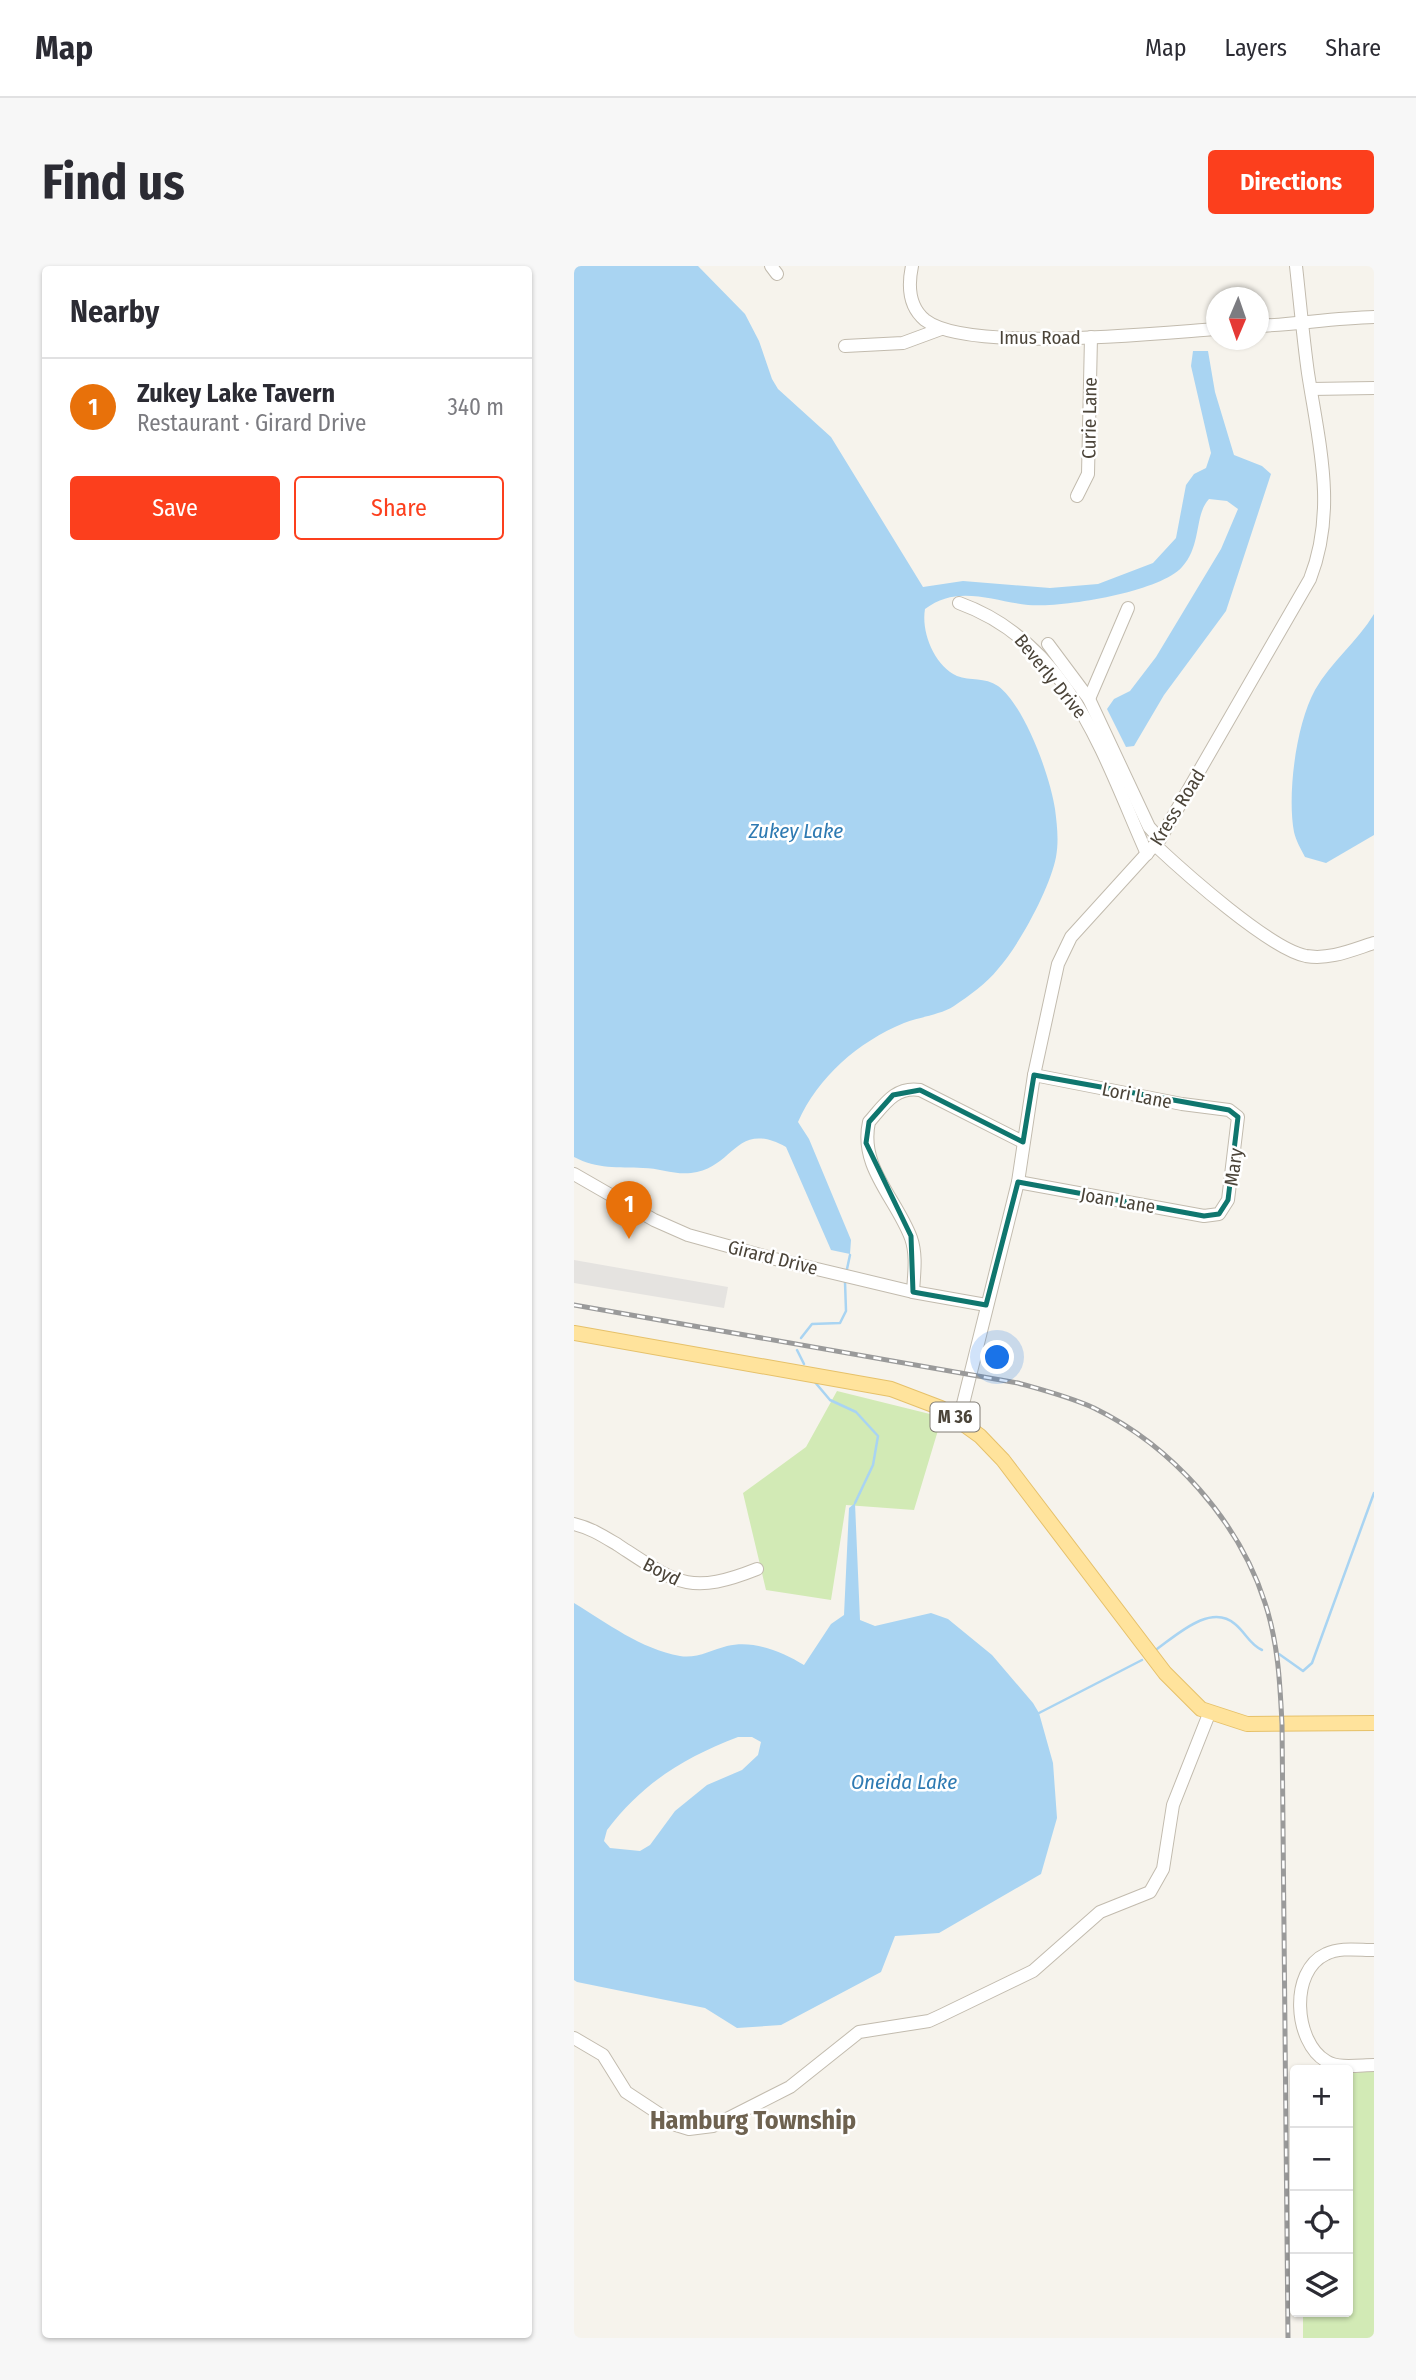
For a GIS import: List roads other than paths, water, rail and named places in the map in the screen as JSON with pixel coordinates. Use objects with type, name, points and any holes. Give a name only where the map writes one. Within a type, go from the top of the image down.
[{"type":"main road","name":"M 36","points":[[574,1333],[871,1384],[919,1398],[959,1420],[980,1436],[1003,1460],[1165,1673],[1184,1695],[1209,1714],[1247,1724],[1374,1723]]},
{"type":"street","name":"Imus Road","points":[[912,266],[909,292],[923,319],[941,329],[980,338],[1091,337],[1206,330]]},
{"type":"street","name":"Kress Road","points":[[959,1420],[1018,1182],[1034,1075],[1056,973],[1071,937],[1154,846],[1310,579],[1321,549],[1325,488],[1301,324],[1296,266]]},
{"type":"street","points":[[1269,325],[1301,324],[1323,318],[1374,317]]},
{"type":"street","points":[[845,346],[903,343],[941,329]]},
{"type":"street","name":"Curie Lane","points":[[1077,496],[1088,474],[1091,337]]},
{"type":"street","points":[[1311,389],[1374,388]]},
{"type":"street","name":"Beverly Drive","points":[[959,603],[996,618],[1018,633],[1083,709],[1154,846]]},
{"type":"street","points":[[1089,699],[1128,608]]},
{"type":"street","points":[[1048,643],[1089,699],[1149,827],[1154,846],[1279,946],[1306,956],[1328,957],[1374,943]]},
{"type":"street","name":"Lori Lane","points":[[1034,1075],[1230,1110],[1238,1117]]},
{"type":"street","points":[[913,1292],[913,1244],[868,1156],[869,1122],[893,1095],[911,1088],[920,1090],[1023,1142]]},
{"type":"street","name":"Mary","points":[[1219,1214],[1228,1200],[1238,1117]]},
{"type":"street","name":"Girard Drive","points":[[574,1174],[654,1220],[688,1235],[913,1292],[986,1305]]},
{"type":"street","name":"Joan Lane","points":[[1018,1182],[1204,1216],[1219,1214]]},
{"type":"street","name":"Boyd","points":[[574,1524],[599,1533],[684,1583],[718,1583],[757,1569]]},
{"type":"street","points":[[574,2038],[603,2055],[626,2092],[676,2125],[700,2129],[713,2126],[790,2087],[859,2032],[929,2021],[1033,1971],[1100,1912],[1150,1892],[1163,1869],[1174,1805],[1209,1714]]},
{"type":"street","points":[[1374,1950],[1338,1950],[1325,1954],[1310,1967],[1302,1989],[1304,2036],[1312,2050],[1330,2063],[1374,2066]]},
{"type":"water","name":"Zukey Lake","points":[[574,266],[698,266],[745,314],[778,389],[831,437],[923,587],[963,581],[1050,588],[1098,584],[1153,563],[1176,538],[1186,485],[1194,474],[1206,468],[1211,453],[1191,366],[1193,351],[1208,351],[1215,392],[1234,455],[1262,466],[1271,474],[1226,611],[1164,695],[1134,746],[1126,747],[1107,709],[1114,699],[1130,691],[1156,657],[1221,549],[1238,509],[1227,501],[1209,499],[1201,513],[1193,549],[1188,558],[1182,567],[1170,576],[1153,584],[1133,591],[1063,604],[1028,605],[962,596],[937,601],[925,609],[927,637],[942,664],[957,676],[988,681],[998,686],[1018,709],[1027,725],[1052,795],[1057,827],[1057,851],[1048,884],[1033,915],[1016,945],[989,979],[954,1006],[904,1023],[871,1040],[828,1076],[806,1106],[798,1122],[809,1139],[851,1240],[850,1254],[831,1250],[786,1147],[769,1140],[745,1142],[717,1163],[691,1173],[599,1165],[574,1157]]},
{"type":"water","points":[[1374,614],[1374,835],[1326,863],[1305,857],[1294,832],[1292,799],[1298,740],[1308,704],[1315,690]]},
{"type":"water","name":"Oneida Lake","points":[[855,1503],[860,1620],[875,1626],[931,1613],[948,1619],[992,1655],[1039,1713],[1053,1763],[1057,1818],[1041,1874],[939,1933],[895,1936],[881,1972],[781,2025],[737,2028],[705,2008],[577,1982],[574,1980],[574,1603],[625,1634],[666,1653],[692,1656],[727,1646],[747,1644],[777,1651],[804,1665],[831,1624],[844,1615],[849,1508]],"holes":[[[738,1737],[752,1737],[761,1742],[758,1755],[742,1770],[707,1785],[675,1811],[650,1845],[640,1851],[610,1848],[604,1841],[607,1830],[621,1813],[665,1774],[718,1745]]]},
{"type":"waterway","points":[[847,1269],[850,1255]]},
{"type":"waterway","points":[[801,1338],[812,1324],[840,1323],[846,1311],[845,1282]]},
{"type":"waterway","points":[[797,1350],[804,1364]]},
{"type":"waterway","points":[[814,1381],[830,1400],[856,1412],[878,1436],[873,1465],[855,1503]]},
{"type":"waterway","points":[[1279,1654],[1303,1671],[1312,1663],[1374,1493]]},
{"type":"waterway","points":[[1157,1649],[1195,1623],[1216,1617],[1226,1618],[1235,1624],[1262,1650]]},
{"type":"waterway","points":[[1039,1713],[1142,1660]]},
{"type":"railway","points":[[574,1305],[1018,1383],[1066,1397],[1094,1408],[1150,1443],[1176,1465],[1220,1515],[1238,1543],[1265,1603],[1276,1648],[1279,1678],[1282,1724],[1288,2338]]},
{"type":"place","name":"Zukey Lake Tavern","points":[[629,1239]]},
{"type":"district","name":"Hamburg Township","points":[[753,2120]]}]
